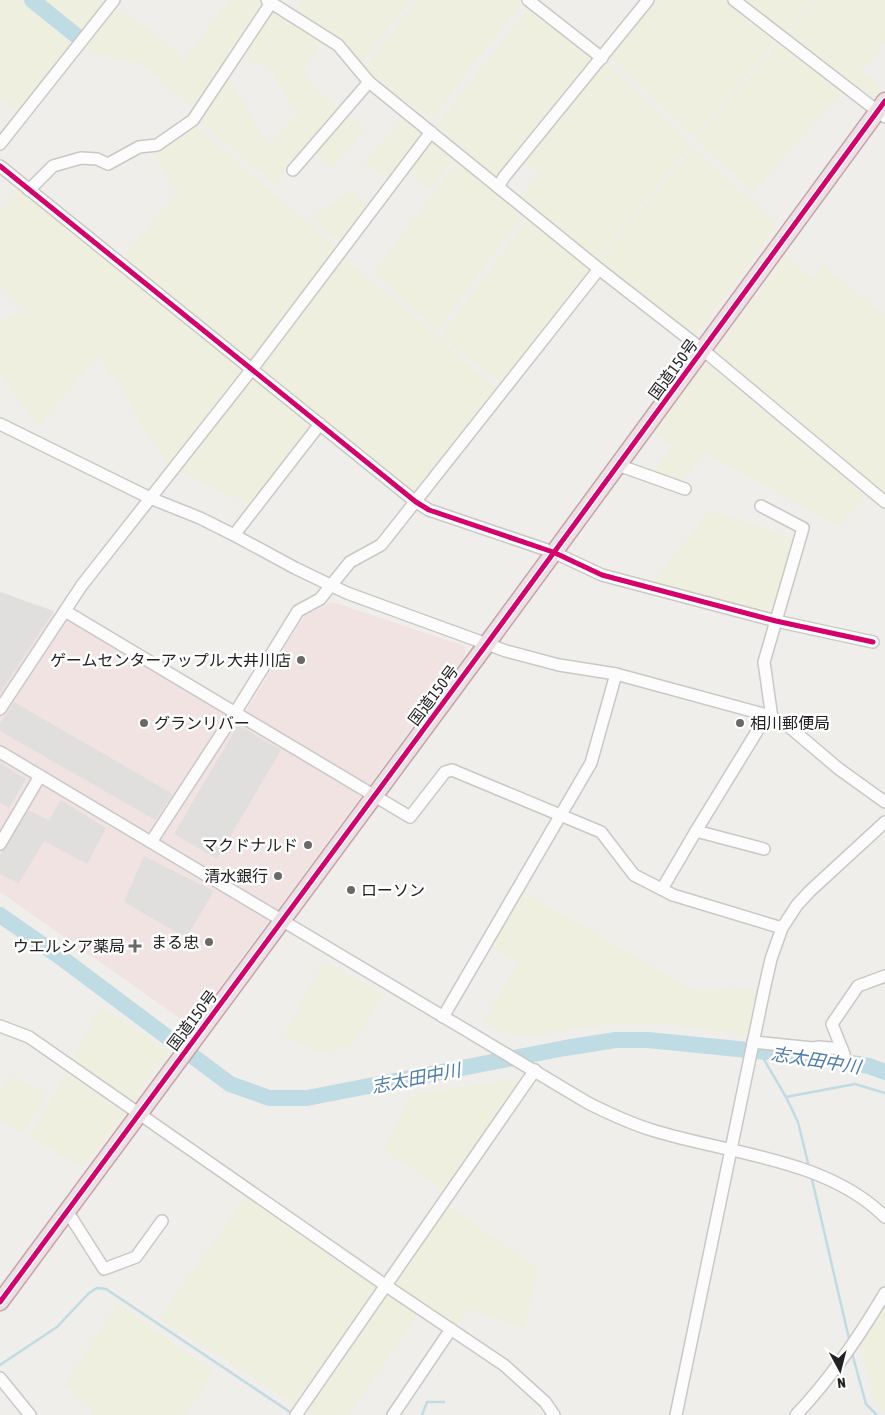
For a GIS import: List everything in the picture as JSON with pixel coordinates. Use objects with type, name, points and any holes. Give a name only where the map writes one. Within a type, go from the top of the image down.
[{"type":"highway","name":"国道150号","points":[[0,1302],[553,552],[883,110]]},
{"type":"street","points":[[0,144],[114,0]]},
{"type":"street","points":[[528,0],[602,58]]},
{"type":"street","points":[[498,187],[504,176],[648,0]]},
{"type":"street","points":[[734,0],[883,110]]},
{"type":"street","points":[[29,190],[53,166],[81,158],[97,159],[108,164],[139,147],[157,145],[194,120],[269,1],[338,45],[369,82],[599,269],[703,350],[885,502]]},
{"type":"street","points":[[293,170],[369,82]]},
{"type":"street","points":[[0,708],[82,585],[252,369],[431,132]]},
{"type":"street","points":[[0,166],[416,502],[429,510],[553,552],[602,575],[776,622],[873,642]]},
{"type":"street","points":[[151,842],[235,714],[298,611],[320,599],[350,562],[382,545],[599,269]]},
{"type":"street","points":[[0,424],[150,498],[234,534],[331,586],[486,645],[559,665],[616,674],[770,717],[787,725],[839,769],[885,802]]},
{"type":"street","points":[[234,534],[320,424]]},
{"type":"street","points":[[618,465],[685,489]]},
{"type":"street","points":[[662,889],[696,831],[770,717],[764,662],[803,528],[761,506]]},
{"type":"street","points":[[65,610],[235,714],[410,817],[446,772],[452,770],[601,832],[634,874],[673,895],[782,928]]},
{"type":"street","points":[[443,1017],[591,763],[616,674]]},
{"type":"street","points":[[0,752],[588,1103],[620,1119],[655,1132],[805,1170],[832,1180],[853,1192],[885,1217]]},
{"type":"street","points":[[0,844],[40,776]]},
{"type":"street","points":[[676,1415],[771,959],[782,928],[797,905],[885,822]]},
{"type":"street","points":[[696,831],[764,848]]},
{"type":"street","points":[[753,1043],[819,1047],[844,1051],[832,1024],[858,986],[885,976]]},
{"type":"street","points":[[0,1026],[29,1038],[385,1286],[504,1365],[545,1402],[554,1415]]},
{"type":"street","points":[[296,1414],[535,1070]]},
{"type":"street","points":[[67,1210],[104,1268],[136,1256],[162,1221]]},
{"type":"street","points":[[796,1415],[816,1394],[857,1339],[885,1293]]},
{"type":"street","points":[[393,1415],[451,1330]]},
{"type":"street","points":[[0,1378],[30,1415]]},
{"type":"shaded area","points":[[0,591],[66,619],[240,721],[304,616],[332,602],[465,646],[465,656],[191,1026],[0,892]]},
{"type":"shaded area","points":[[0,592],[54,611],[0,693]]},
{"type":"shaded area","points":[[14,702],[173,794],[155,820],[0,731],[0,723]]},
{"type":"shaded area","points":[[238,725],[281,750],[217,859],[174,834]]},
{"type":"shaded area","points":[[0,763],[26,779],[9,808],[0,802]]},
{"type":"shaded area","points":[[61,800],[106,828],[87,864],[44,841],[19,883],[0,874],[0,855],[25,809],[49,820]]},
{"type":"shaded area","points":[[144,856],[214,891],[186,938],[124,902]]},
{"type":"green space","points":[[0,0],[19,0],[74,44],[19,113],[0,97]]},
{"type":"green space","points":[[38,0],[108,0],[80,34]]},
{"type":"green space","points":[[230,0],[267,0],[197,111],[141,64],[92,54],[86,44],[113,7],[144,25],[184,59]]},
{"type":"green space","points":[[303,0],[410,0],[362,62],[295,11]]},
{"type":"green space","points":[[417,0],[519,0],[522,2],[431,120],[364,69]]},
{"type":"green space","points":[[657,0],[724,0],[777,40],[693,137],[611,57]]},
{"type":"green space","points":[[743,0],[813,0],[786,33]]},
{"type":"green space","points":[[816,0],[885,0],[885,43],[862,71],[883,88],[871,102],[788,35]]},
{"type":"green space","points":[[274,4],[299,26],[323,42],[303,70],[317,90],[364,129],[338,162],[330,168],[310,147],[274,185],[199,120],[226,74],[268,145],[297,114],[267,64],[249,62],[243,45]]},
{"type":"green space","points":[[529,7],[596,59],[497,179],[437,125]]},
{"type":"green space","points":[[779,42],[842,91],[753,192],[695,139]]},
{"type":"green space","points":[[606,62],[691,145],[597,259],[520,197],[539,174],[523,161]]},
{"type":"green space","points":[[405,116],[455,157],[430,190],[401,167],[390,180],[364,163]]},
{"type":"green space","points":[[195,126],[338,249],[250,362],[123,258],[177,193],[151,151]]},
{"type":"green space","points":[[693,148],[777,225],[695,338],[598,261]]},
{"type":"green space","points":[[457,162],[524,213],[436,332],[374,272]]},
{"type":"green space","points":[[20,189],[243,371],[169,465],[143,429],[123,390],[97,356],[38,426],[0,373],[0,321],[26,311],[0,286],[0,212]]},
{"type":"green space","points":[[352,189],[368,207],[339,242],[310,219]]},
{"type":"green space","points":[[529,217],[596,268],[505,386],[440,337]]},
{"type":"green space","points":[[342,255],[498,390],[415,495],[258,366]]},
{"type":"green space","points":[[786,255],[811,278],[823,265],[885,315],[885,494],[714,353]]},
{"type":"green space","points":[[706,363],[865,495],[840,527],[704,452],[679,484],[652,474],[673,446],[654,432]]},
{"type":"green space","points":[[252,376],[313,427],[251,505],[179,471]]},
{"type":"green space","points":[[711,510],[794,539],[773,618],[651,584]]},
{"type":"green space","points":[[521,891],[695,991],[759,989],[748,1036],[676,1025],[628,1023],[578,1028],[544,1035],[525,1035],[504,1033],[483,1022],[519,963],[488,945]]},
{"type":"green space","points":[[324,961],[382,994],[349,1051],[342,1048],[319,1052],[284,1036]]},
{"type":"green space","points":[[101,1006],[172,1053],[158,1065],[143,1086],[135,1103],[72,1059]]},
{"type":"green space","points":[[67,1073],[124,1114],[83,1168],[29,1136]]},
{"type":"green space","points":[[10,1077],[48,1092],[23,1132],[0,1121],[0,1092]]},
{"type":"green space","points":[[512,1079],[518,1082],[446,1192],[383,1150],[412,1095]]},
{"type":"green space","points":[[245,1197],[421,1309],[349,1415],[313,1415],[159,1319]]},
{"type":"green space","points":[[448,1205],[538,1269],[525,1329],[469,1309],[456,1327],[385,1285]]},
{"type":"green space","points":[[118,1303],[214,1373],[185,1415],[91,1415],[93,1411],[65,1384]]},
{"type":"green space","points":[[885,1303],[885,1411],[875,1402],[860,1343]]},
{"type":"waterway","points":[[32,0],[78,37]]},
{"type":"waterway","name":"志太田中川","points":[[0,915],[63,959],[230,1084],[269,1098],[307,1098],[565,1048],[616,1040],[648,1040],[818,1057],[869,1066],[885,1072]]},
{"type":"waterway","points":[[759,1051],[786,1097],[798,1122],[809,1167]]},
{"type":"waterway","points":[[786,1097],[855,1084],[885,1093]]},
{"type":"waterway","points":[[811,1175],[850,1343]]},
{"type":"waterway","points":[[0,1365],[57,1327],[89,1293],[97,1288],[106,1289],[293,1414]]},
{"type":"waterway","points":[[852,1353],[866,1404],[877,1415]]},
{"type":"waterway","points":[[422,1415],[427,1402],[444,1402]]},
{"type":"cycle path","points":[[0,1302],[486,645],[885,101]]},
{"type":"cycle path","points":[[0,166],[416,502],[429,510],[553,552],[602,575],[776,621],[873,642]]},
{"type":"place","name":"ゲームセンターアップル 大井川店","points":[[301,660]]},
{"type":"place","name":"グランリバー","points":[[144,723]]},
{"type":"place","name":"相川郵便局","points":[[740,723]]},
{"type":"place","name":"マクドナルド","points":[[308,845]]},
{"type":"place","name":"清水銀行","points":[[278,876]]},
{"type":"place","name":"ローソン","points":[[351,890]]},
{"type":"place","name":"まる忠","points":[[209,942]]},
{"type":"place","name":"ウエルシア薬局","points":[[135,946]]}]
